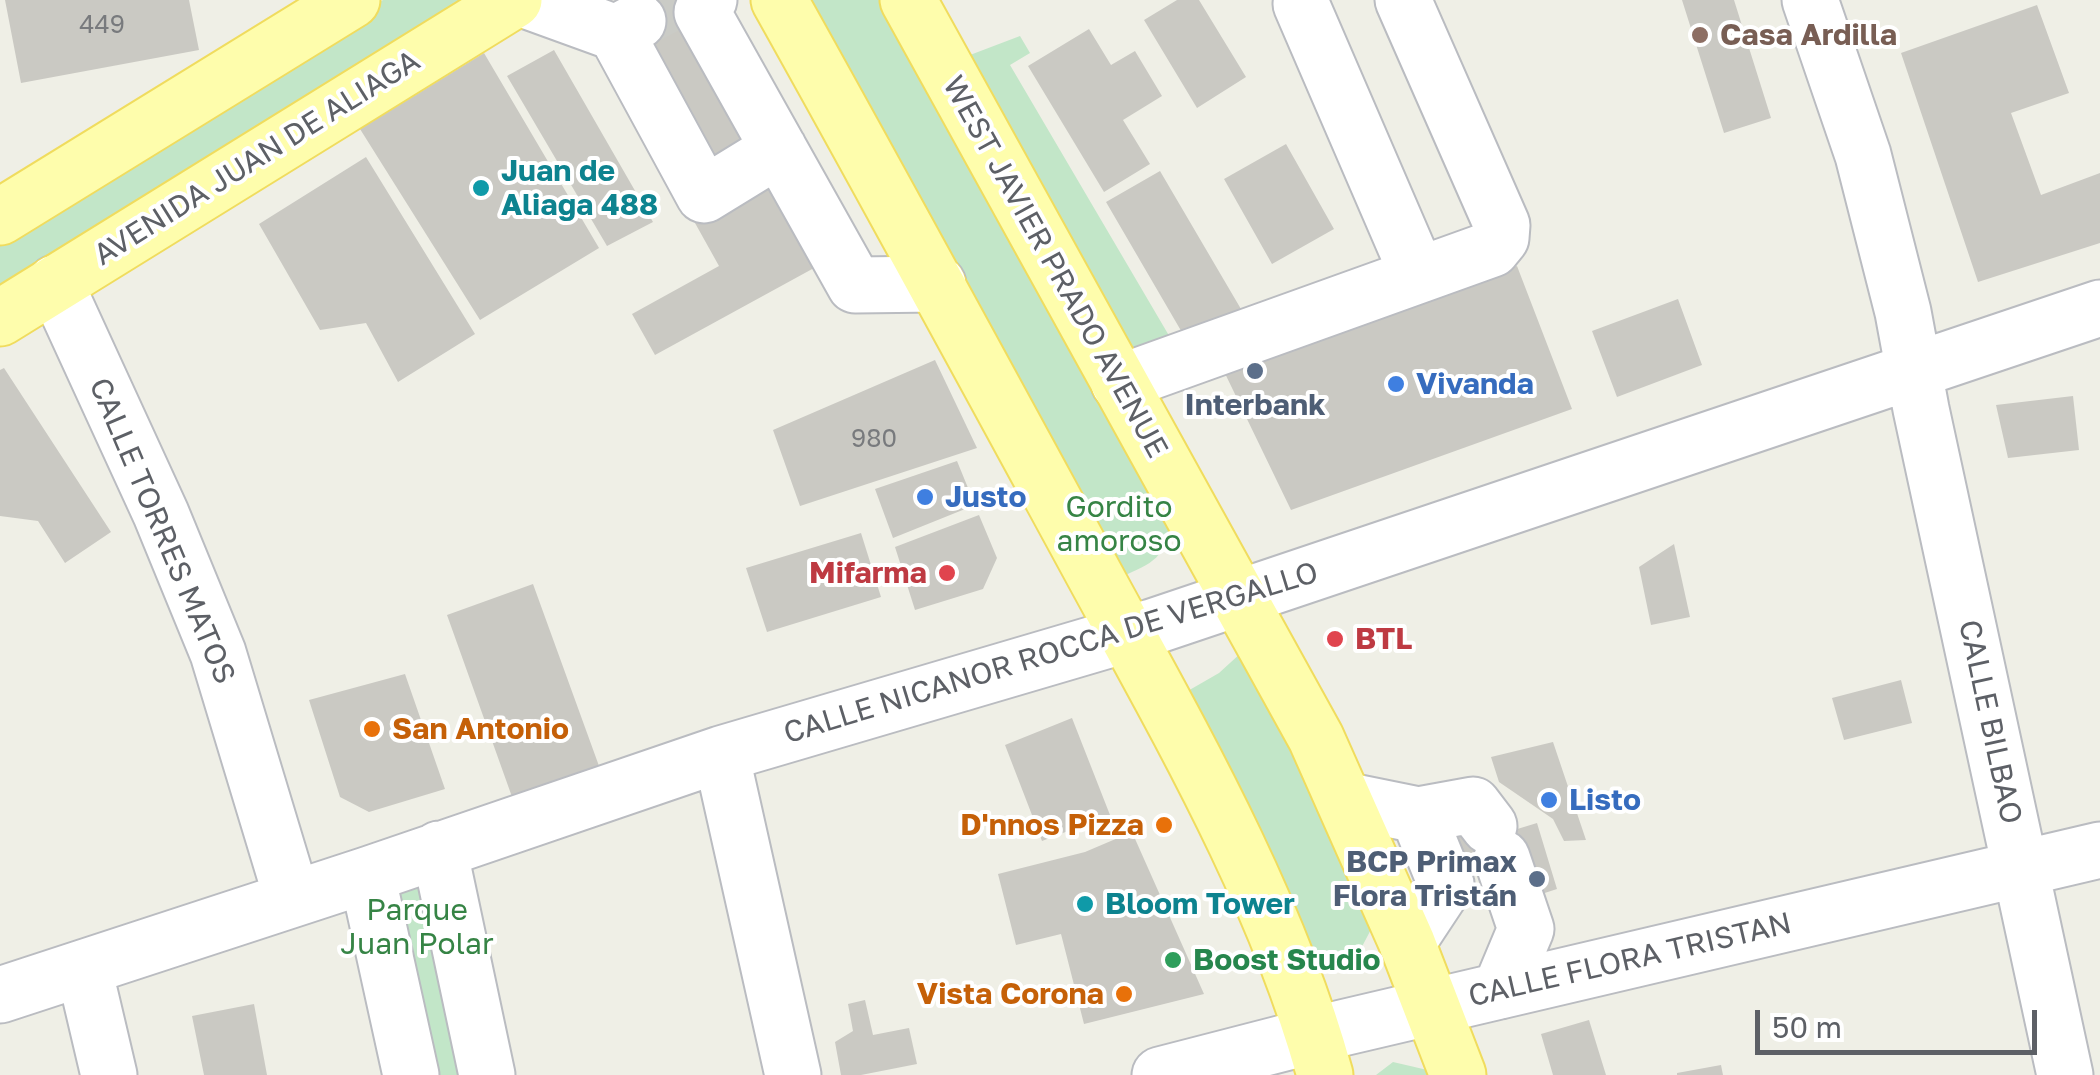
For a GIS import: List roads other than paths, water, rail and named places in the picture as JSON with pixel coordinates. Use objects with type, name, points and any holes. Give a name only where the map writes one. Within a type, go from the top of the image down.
[{"type":"main road","points":[[0,216],[352,0]]},
{"type":"main road","name":"AVENIDA JUAN DE ALIAGA","points":[[0,318],[514,0]]},
{"type":"main road","points":[[778,0],[938,284],[1166,706],[1283,951],[1320,1055]]},
{"type":"main road","name":"WEST JAVIER PRADO AVENUE","points":[[908,0],[1316,738],[1407,943],[1458,1075]]},
{"type":"street","points":[[525,0],[671,15],[779,150],[855,285],[938,284]]},
{"type":"street","points":[[1119,383],[1492,249],[1501,238],[1502,225],[1403,0]]},
{"type":"street","name":"CALLE BILBAO","points":[[1810,0],[1864,155],[1903,312],[2065,1075]]},
{"type":"street","points":[[1300,4],[1418,275]]},
{"type":"street","points":[[671,15],[704,195],[779,150]]},
{"type":"street","name":"CALLE TORRES MATOS","points":[[55,283],[161,514],[218,653],[292,898]]},
{"type":"street","name":"CALLE NICANOR ROCCA DE VERGALLO","points":[[0,995],[720,754],[1128,635],[2100,308]]},
{"type":"street","points":[[720,754],[794,1075]]},
{"type":"street","points":[[1344,800],[1418,815],[1472,804],[1498,850],[1526,929],[1500,991]]},
{"type":"street","points":[[1418,815],[1446,884]]},
{"type":"street","points":[[438,849],[486,1075]]},
{"type":"street","points":[[1407,943],[1446,884],[1498,850]]},
{"type":"street","name":"CALLE FLORA TRISTAN","points":[[1160,1075],[1320,1055],[1432,1007],[2100,850]]},
{"type":"street","points":[[367,875],[412,1075]]},
{"type":"street","points":[[84,969],[109,1075]]},
{"type":"tunnel","points":[[638,21],[668,5],[667,0]]},
{"type":"place","name":"Casa Ardilla","points":[[1700,35]]},
{"type":"place","name":"Juan de Aliaga 488","points":[[481,188]]},
{"type":"place","name":"Interbank","points":[[1255,371]]},
{"type":"place","name":"Vivanda","points":[[1396,384]]},
{"type":"place","name":"Justo","points":[[925,497]]},
{"type":"place","name":"Mifarma","points":[[947,573]]},
{"type":"place","name":"BTL","points":[[1335,639]]},
{"type":"place","name":"San Antonio","points":[[372,729]]},
{"type":"place","name":"Listo","points":[[1549,800]]},
{"type":"place","name":"D'nnos Pizza","points":[[1164,825]]},
{"type":"place","name":"BCP Primax Flora Tristán","points":[[1537,879]]},
{"type":"place","name":"Bloom Tower","points":[[1085,904]]},
{"type":"place","name":"Boost Studio","points":[[1173,960]]},
{"type":"place","name":"Vista Corona","points":[[1124,994]]},
{"type":"park label","name":"Gordito amoroso","points":[[1119,524]]},
{"type":"park label","name":"Parque Juan Polar","points":[[417,927]]}]
